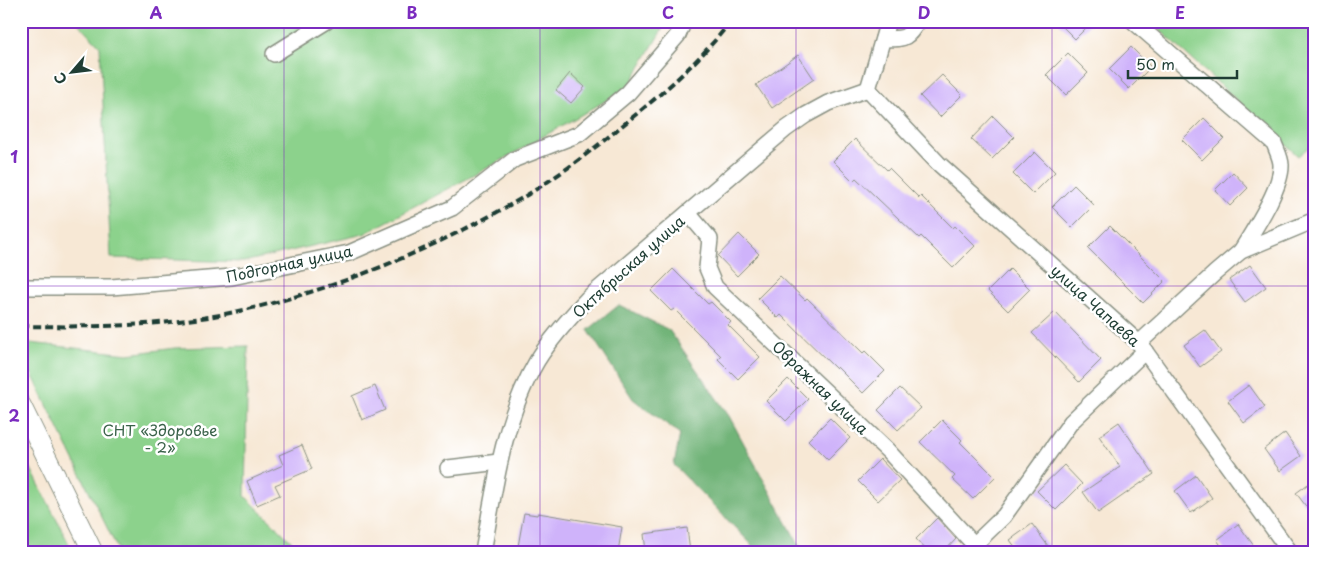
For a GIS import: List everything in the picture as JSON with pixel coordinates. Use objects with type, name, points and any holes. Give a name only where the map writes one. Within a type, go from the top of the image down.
[{"type":"main road","points":[[21,405],[93,552]]},
{"type":"street","points":[[274,54],[327,21]]},
{"type":"street","name":"Подгорная улица","points":[[24,287],[111,287],[232,277],[349,253],[452,208],[515,159],[580,134],[628,93],[678,35],[684,21]]},
{"type":"street","points":[[868,89],[888,21]]},
{"type":"street","points":[[883,39],[904,38],[911,32],[918,21]]},
{"type":"street","points":[[1133,21],[1274,143],[1281,164],[1278,180],[1268,204],[1241,251]]},
{"type":"street","name":"Октябрьская улица","points":[[484,552],[499,462],[514,411],[537,361],[560,328],[588,298],[792,124],[828,103],[868,89]]},
{"type":"street","name":"улица Чапаева","points":[[868,89],[938,163],[1142,347],[1290,552]]},
{"type":"street","name":"Овражная улица","points":[[688,213],[710,239],[707,268],[715,287],[888,451],[978,548]]},
{"type":"street","points":[[978,548],[1004,516],[1071,422],[1215,273],[1241,251],[1315,220]]},
{"type":"street","points":[[448,468],[499,462]]},
{"type":"green space","points":[[76,21],[667,21],[628,88],[504,159],[364,234],[243,262],[111,258],[100,46]]},
{"type":"green space","points":[[1150,21],[1315,21],[1315,142],[1298,156]]},
{"type":"green space","points":[[619,305],[669,330],[729,416],[799,545],[807,552],[756,552],[751,544],[674,465],[680,434],[633,399],[588,330]]},
{"type":"green space","name":"СНТ «Здоровье - 2»","points":[[21,342],[128,354],[175,348],[248,346],[245,496],[302,552],[119,552],[21,352]]},
{"type":"green space","points":[[21,449],[73,552],[21,552]]},
{"type":"building","points":[[1057,21],[1093,21],[1075,39]]},
{"type":"building","points":[[1131,47],[1151,67],[1129,89],[1109,69]]},
{"type":"building","points":[[1068,53],[1088,73],[1066,95],[1046,75]]},
{"type":"building","points":[[798,55],[814,79],[772,108],[756,85]]},
{"type":"building","points":[[570,73],[585,87],[571,103],[556,90]]},
{"type":"building","points":[[942,75],[962,95],[940,117],[920,96]]},
{"type":"building","points":[[993,116],[1014,137],[992,159],[971,139]]},
{"type":"building","points":[[1204,118],[1224,138],[1202,160],[1182,140]]},
{"type":"building","points":[[855,139],[887,170],[889,168],[919,198],[921,196],[953,228],[955,226],[975,246],[953,268],[921,236],[919,238],[856,178],[853,181],[833,161]]},
{"type":"building","points":[[1035,152],[1055,172],[1033,194],[1013,174]]},
{"type":"building","points":[[1233,172],[1248,188],[1230,206],[1215,190]]},
{"type":"building","points":[[1074,185],[1094,205],[1072,227],[1052,207]]},
{"type":"building","points":[[1110,226],[1165,281],[1143,303],[1088,248]]},
{"type":"building","points":[[739,234],[759,254],[737,276],[718,256]]},
{"type":"building","points":[[1250,265],[1266,287],[1245,302],[1229,280]]},
{"type":"building","points":[[673,269],[708,304],[711,302],[731,322],[728,325],[760,357],[738,379],[718,359],[721,356],[674,309],[671,311],[651,291]]},
{"type":"building","points":[[1010,269],[1030,289],[1008,311],[988,291]]},
{"type":"building","points":[[780,276],[805,300],[807,298],[863,353],[865,351],[885,371],[863,393],[781,315],[778,318],[758,298]]},
{"type":"building","points":[[1055,312],[1101,360],[1079,382],[1032,333]]},
{"type":"building","points":[[1205,330],[1221,352],[1200,367],[1184,345]]},
{"type":"building","points":[[788,379],[808,399],[786,421],[766,401]]},
{"type":"building","points":[[1249,385],[1265,407],[1244,423],[1228,401]]},
{"type":"building","points":[[375,386],[385,410],[362,420],[352,396]]},
{"type":"building","points":[[900,388],[921,408],[898,430],[878,410]]},
{"type":"building","points":[[830,418],[850,438],[828,460],[808,440]]},
{"type":"building","points":[[942,420],[962,440],[960,442],[995,477],[973,499],[952,479],[955,476],[920,442]]},
{"type":"building","points":[[1119,422],[1154,474],[1098,513],[1083,492],[1120,467],[1099,436]]},
{"type":"building","points":[[1285,433],[1301,456],[1280,471],[1264,449]]},
{"type":"building","points":[[302,445],[312,469],[275,485],[280,495],[257,505],[247,481],[283,465],[279,455]]},
{"type":"building","points":[[880,459],[900,480],[878,501],[858,481]]},
{"type":"building","points":[[1064,465],[1082,484],[1056,510],[1037,491]]},
{"type":"building","points":[[1196,475],[1212,498],[1191,513],[1175,491]]},
{"type":"building","points":[[1315,479],[1315,518],[1296,493]]},
{"type":"building","points":[[524,513],[537,515],[538,513],[622,527],[618,552],[553,552],[541,550],[541,552],[517,552]]},
{"type":"building","points":[[937,518],[956,539],[944,552],[928,552],[916,539]]},
{"type":"building","points":[[1032,524],[1048,546],[1041,552],[1019,552],[1010,540]]},
{"type":"building","points":[[1238,524],[1254,546],[1247,552],[1226,552],[1217,540]]},
{"type":"building","points":[[687,528],[690,552],[646,552],[644,534]]},
{"type":"railway","points":[[21,326],[149,324],[225,314],[264,305],[342,282],[419,251],[493,215],[569,167],[673,83],[709,47],[731,21]]}]
